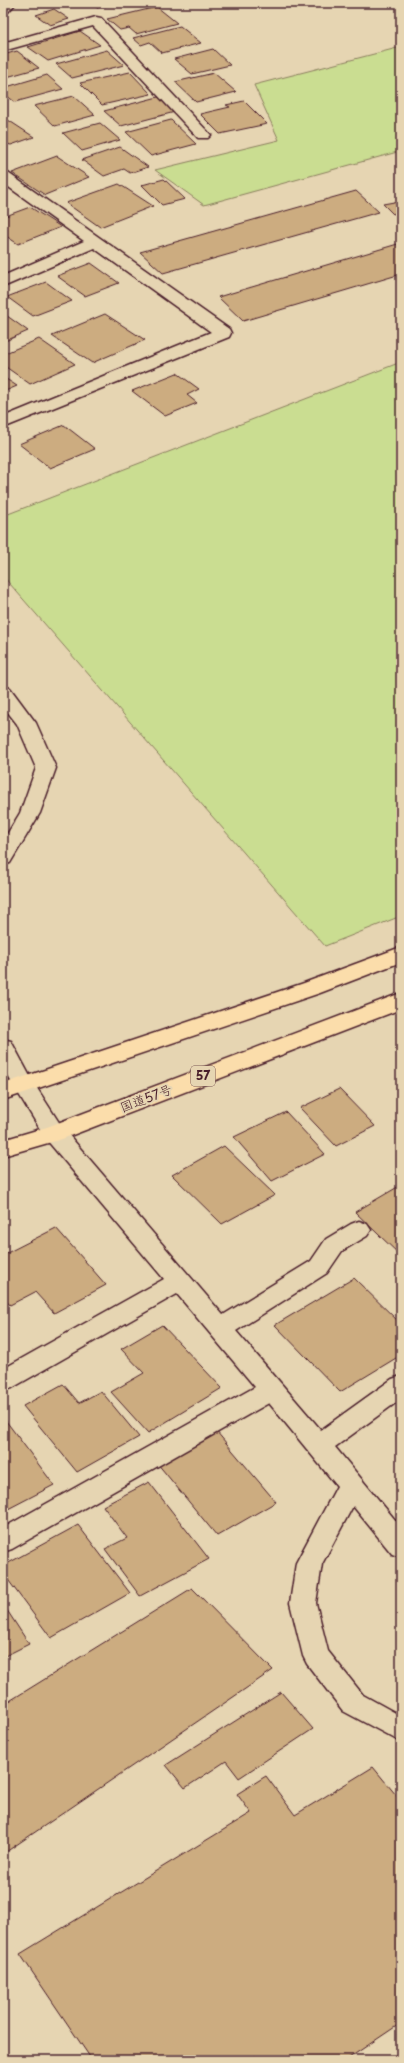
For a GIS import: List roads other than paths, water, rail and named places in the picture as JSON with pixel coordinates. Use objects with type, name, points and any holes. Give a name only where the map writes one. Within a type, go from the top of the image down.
[{"type":"highway","points":[[13,1089],[312,988],[401,954]]},
{"type":"highway","name":"国道57号","points":[[3,1148],[54,1133],[401,1001]]},
{"type":"street","points":[[3,8],[9,3]]},
{"type":"street","points":[[3,42],[3,47],[96,21],[203,135]]},
{"type":"street","points":[[3,176],[223,333],[3,423]]},
{"type":"street","points":[[3,282],[95,242]]},
{"type":"street","points":[[3,692],[26,723],[46,768],[30,813],[3,858]]},
{"type":"street","points":[[3,1047],[13,1089],[54,1133],[272,1389],[401,1546]]},
{"type":"street","points":[[220,1329],[319,1266],[334,1245],[359,1230]]},
{"type":"street","points":[[3,1381],[180,1281]]},
{"type":"street","points":[[319,1445],[401,1386]]},
{"type":"street","points":[[3,1541],[272,1389]]},
{"type":"street","points":[[351,1484],[309,1563],[303,1603],[316,1656],[353,1704],[401,1730]]}]
